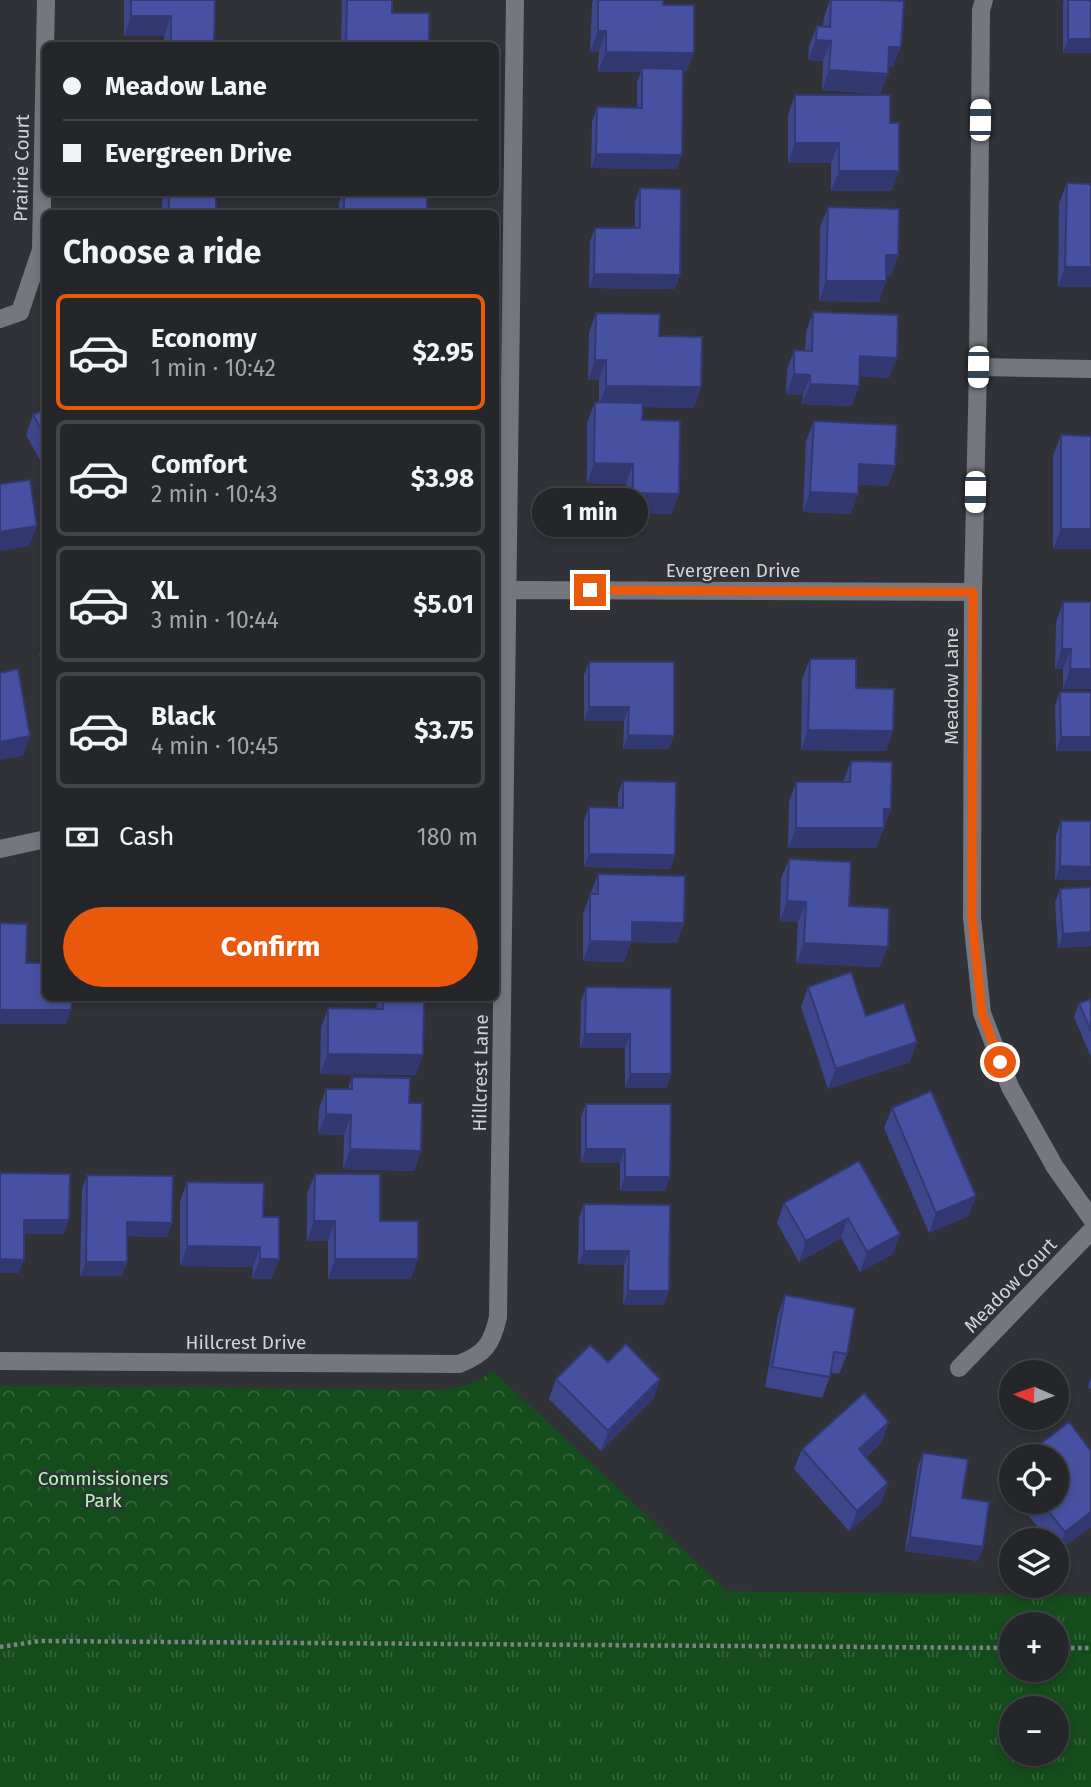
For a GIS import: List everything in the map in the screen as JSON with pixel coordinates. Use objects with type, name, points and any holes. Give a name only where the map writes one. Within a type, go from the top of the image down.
[{"type":"street","name":"Prairie Court","points":[[45,42],[46,0]]},
{"type":"street","name":"Hillcrest Lane","points":[[487,1347],[498,1317],[502,594],[515,0]]},
{"type":"street","name":"Meadow Lane","points":[[984,0],[981,10],[973,592],[972,918],[982,1013],[1010,1087],[1055,1167],[1091,1218]]},
{"type":"street","name":"Prairie Court","points":[[0,319],[20,312],[41,250],[42,196]]},
{"type":"street","points":[[978,367],[1091,369]]},
{"type":"street","name":"Evergreen Drive","points":[[502,594],[973,592]]},
{"type":"street","points":[[0,849],[42,840]]},
{"type":"street","name":"Meadow Court","points":[[958,1368],[1091,1231]]},
{"type":"street","name":"Hillcrest Drive","points":[[0,1361],[459,1364],[475,1357],[487,1347]]},
{"type":"path","points":[[0,1647],[40,1641],[67,1641],[999,1648]]},
{"type":"path","points":[[1069,1648],[1091,1648]]},
{"type":"green space","name":"Commissioners Park","points":[[493,1371],[727,1591],[551,1589],[0,1592],[0,1386],[439,1390],[467,1385]]},
{"type":"green space","points":[[551,1589],[999,1595],[999,1598],[1091,1596],[1091,1787],[0,1787],[0,1592]]},
{"type":"building","points":[[131,0],[215,0],[214,42],[171,42],[171,16],[131,16]]},
{"type":"building","points":[[347,0],[392,0],[392,13],[429,13],[429,42],[346,42]]},
{"type":"building","points":[[598,0],[663,0],[663,5],[694,5],[694,53],[606,52],[606,31],[598,31]]},
{"type":"building","points":[[831,0],[904,1],[901,47],[889,47],[888,74],[829,70],[831,41],[816,40],[817,26],[830,27]]},
{"type":"building","points":[[1068,0],[1091,0],[1091,39],[1068,39]]},
{"type":"building","points":[[642,68],[683,69],[682,155],[596,154],[597,107],[642,108]]},
{"type":"building","points":[[795,95],[890,95],[890,123],[899,123],[899,171],[839,171],[839,143],[795,143]]},
{"type":"building","points":[[1067,183],[1091,184],[1091,267],[1065,267]]},
{"type":"building","points":[[640,188],[681,189],[680,275],[594,274],[595,228],[640,228]]},
{"type":"building","points":[[169,196],[216,196],[216,210],[169,210]]},
{"type":"building","points":[[344,196],[427,196],[427,210],[344,210]]},
{"type":"building","points":[[828,207],[899,209],[898,255],[886,255],[886,281],[826,281]]},
{"type":"building","points":[[813,312],[898,315],[897,358],[860,356],[859,386],[810,384],[810,375],[794,374],[794,350],[812,351]]},
{"type":"building","points":[[596,313],[660,314],[659,336],[702,337],[701,387],[606,386],[606,360],[595,360]]},
{"type":"building","points":[[595,402],[643,403],[642,420],[680,421],[679,494],[633,493],[633,464],[594,463]]},
{"type":"building","points":[[42,410],[42,431],[33,415]]},
{"type":"building","points":[[814,421],[897,425],[895,466],[859,464],[858,494],[810,492]]},
{"type":"building","points":[[1061,435],[1091,436],[1091,529],[1061,529]]},
{"type":"building","points":[[30,480],[37,526],[0,532],[0,484]]},
{"type":"building","points":[[1063,602],[1091,602],[1091,669],[1070,669],[1071,649],[1062,649]]},
{"type":"building","points":[[810,659],[856,659],[856,688],[894,689],[893,731],[808,730]]},
{"type":"building","points":[[589,662],[674,662],[674,736],[628,735],[629,707],[589,707]]},
{"type":"building","points":[[18,669],[30,736],[0,742],[0,673]]},
{"type":"building","points":[[1060,692],[1091,692],[1091,737],[1061,737]]},
{"type":"building","points":[[851,761],[892,762],[891,809],[884,809],[884,828],[796,828],[796,782],[850,782]]},
{"type":"building","points":[[623,781],[676,782],[675,855],[589,854],[589,807],[623,808]]},
{"type":"building","points":[[1061,821],[1091,821],[1091,867],[1060,866]]},
{"type":"building","points":[[789,859],[851,862],[849,906],[889,908],[888,947],[804,943],[806,902],[787,901]]},
{"type":"building","points":[[598,874],[685,876],[684,923],[632,922],[632,942],[590,941],[590,894],[598,894]]},
{"type":"building","points":[[1091,887],[1091,932],[1063,934],[1060,889]]},
{"type":"building","points":[[0,923],[27,924],[26,963],[42,963],[42,1001],[72,1001],[71,1010],[0,1010]]},
{"type":"building","points":[[851,972],[866,1016],[904,1003],[917,1042],[836,1069],[808,987]]},
{"type":"building","points":[[586,987],[671,988],[671,1074],[630,1074],[630,1034],[585,1034]]},
{"type":"building","points":[[1091,999],[1091,1031],[1079,1003]]},
{"type":"building","points":[[383,1001],[424,1001],[423,1055],[328,1054],[328,1008],[383,1009]]},
{"type":"building","points":[[352,1077],[410,1078],[409,1103],[422,1103],[421,1151],[350,1149],[351,1115],[326,1114],[326,1089],[352,1089]]},
{"type":"building","points":[[931,1091],[976,1196],[936,1213],[892,1108]]},
{"type":"building","points":[[586,1104],[671,1104],[670,1177],[625,1177],[625,1149],[586,1149]]},
{"type":"building","points":[[859,1161],[900,1234],[867,1252],[848,1218],[806,1241],[784,1203]]},
{"type":"building","points":[[0,1173],[70,1174],[69,1220],[24,1220],[24,1260],[0,1259]]},
{"type":"building","points":[[315,1174],[380,1174],[380,1221],[418,1221],[418,1259],[335,1259],[335,1221],[314,1221]]},
{"type":"building","points":[[87,1175],[173,1176],[172,1223],[127,1222],[127,1262],[86,1262]]},
{"type":"building","points":[[187,1182],[264,1183],[263,1217],[279,1217],[279,1259],[260,1259],[260,1247],[187,1246]]},
{"type":"building","points":[[584,1204],[670,1205],[669,1291],[628,1291],[629,1251],[584,1251]]},
{"type":"building","points":[[785,1295],[855,1308],[847,1354],[834,1352],[830,1377],[772,1367]]},
{"type":"building","points":[[626,1344],[660,1379],[608,1431],[556,1379],[590,1345],[608,1362]]},
{"type":"building","points":[[864,1393],[889,1422],[859,1449],[888,1483],[857,1511],[802,1449]]},
{"type":"building","points":[[1069,1422],[1091,1451],[1091,1512],[1069,1529],[1062,1528],[1051,1514],[1069,1514],[1069,1444],[1040,1444],[1059,1430],[1069,1430]]},
{"type":"building","points":[[923,1453],[968,1459],[962,1498],[989,1502],[983,1547],[910,1537]]},
{"type":"route","points":[[590,590],[973,592],[972,918],[982,1013],[1000,1062]]}]
